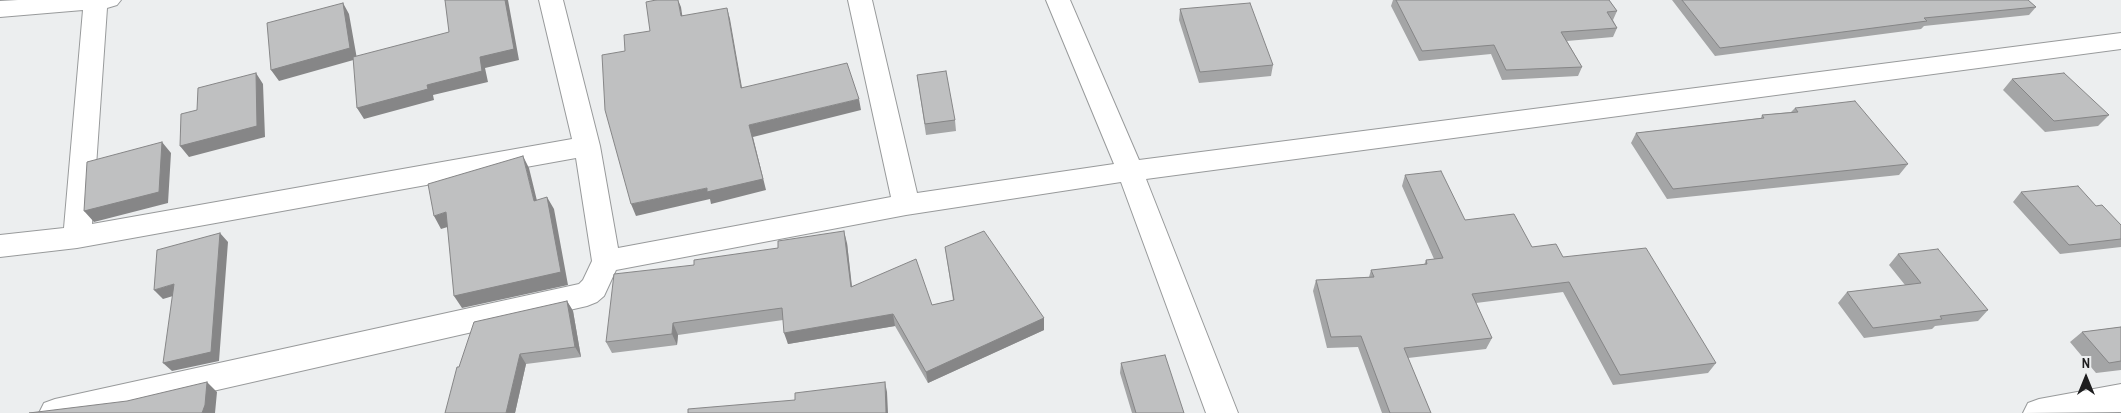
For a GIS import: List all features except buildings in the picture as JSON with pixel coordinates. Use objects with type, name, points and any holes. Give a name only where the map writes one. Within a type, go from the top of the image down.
[{"type":"street","points":[[55,413],[587,294],[594,288],[606,261],[587,146],[551,0]]},
{"type":"street","points":[[860,0],[906,205]]},
{"type":"street","points":[[1058,0],[1130,171],[1222,413]]},
{"type":"street","points":[[0,9],[100,1],[77,237]]},
{"type":"street","points":[[606,261],[906,205],[1130,171],[2121,41]]},
{"type":"street","points":[[0,246],[77,237],[587,146]]},
{"type":"street","points":[[2039,413],[2121,398]]}]
